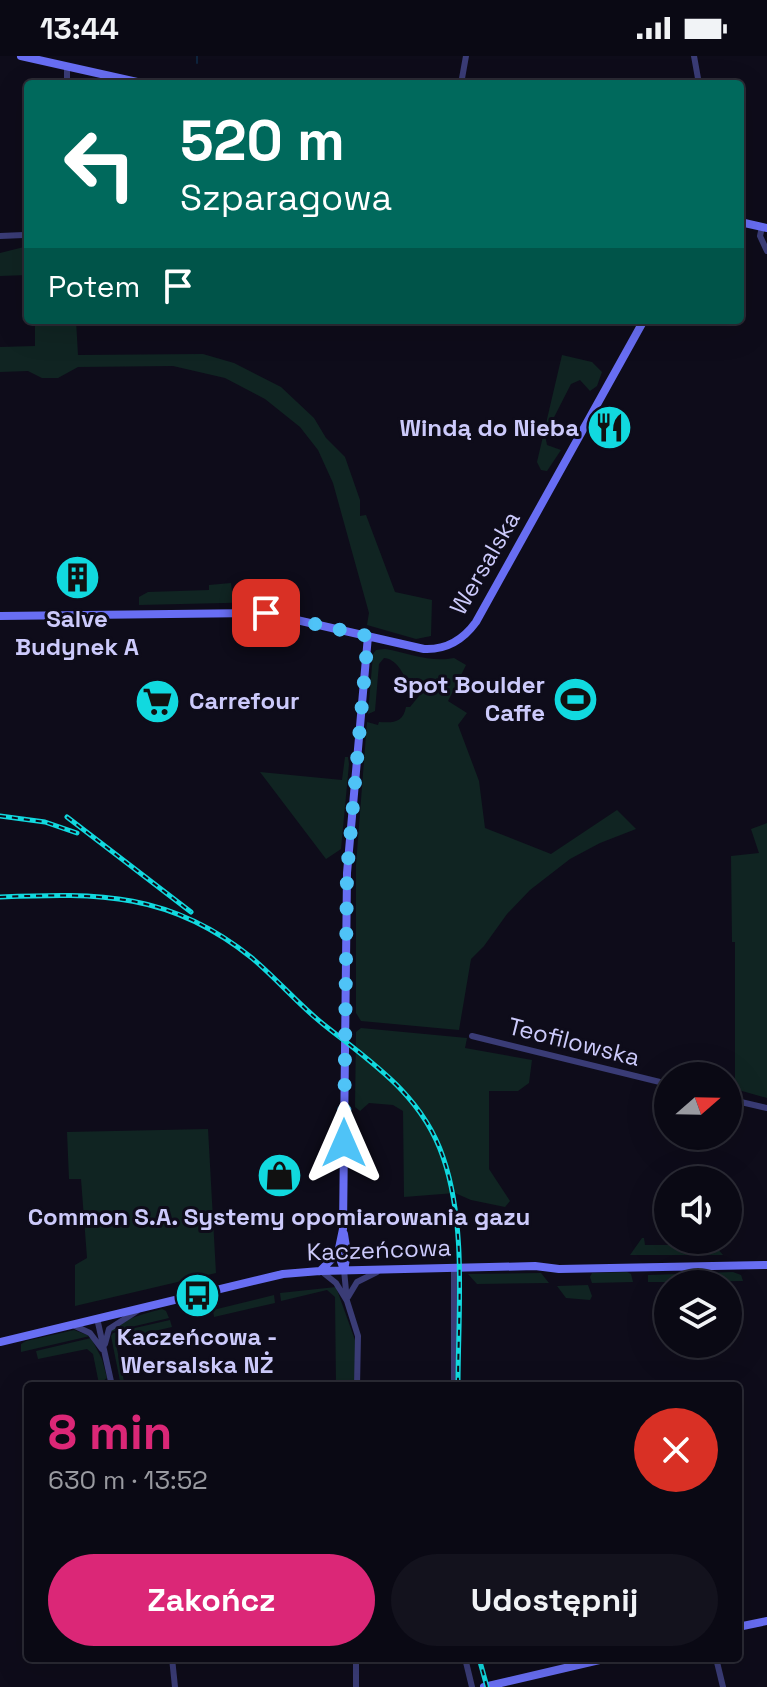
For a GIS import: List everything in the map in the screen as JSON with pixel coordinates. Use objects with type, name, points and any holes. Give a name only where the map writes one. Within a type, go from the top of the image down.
[{"type":"street","points":[[21,56],[128,80]]},
{"type":"street","points":[[462,80],[466,56]]},
{"type":"street","points":[[694,56],[698,80]]},
{"type":"street","points":[[67,66],[67,80]]},
{"type":"street","points":[[744,223],[764,228],[760,236],[767,251]]},
{"type":"street","points":[[0,236],[24,235]]},
{"type":"street","name":"Wersalska","points":[[0,616],[263,612],[433,649],[455,642],[471,629],[642,324]]},
{"type":"street","points":[[344,1270],[347,1253],[343,1229],[347,873],[368,636]]},
{"type":"street","name":"Teofilowska","points":[[472,1036],[654,1081]]},
{"type":"street","points":[[742,1102],[767,1108]]},
{"type":"street","points":[[343,1229],[338,1253],[344,1270],[347,1301],[358,1336],[357,1382]]},
{"type":"street","points":[[338,1253],[320,1271],[336,1283],[347,1301]]},
{"type":"street","name":"Kaczeńcowa","points":[[0,1342],[272,1276],[320,1271],[767,1265]]},
{"type":"street","points":[[454,1269],[454,1382]]},
{"type":"street","points":[[347,1301],[357,1282],[379,1271]]},
{"type":"street","points":[[104,1352],[109,1329],[140,1309]]},
{"type":"street","points":[[97,1318],[111,1382]]},
{"type":"street","points":[[71,1324],[90,1333],[104,1352]]},
{"type":"street","points":[[742,1626],[767,1621]]},
{"type":"street","points":[[172,1662],[175,1687]]},
{"type":"street","points":[[356,1662],[356,1687]]},
{"type":"street","points":[[466,1662],[472,1687]]},
{"type":"street","points":[[484,1687],[591,1662]]},
{"type":"street","points":[[717,1662],[723,1687]]},
{"type":"green space","points":[[24,247],[24,275],[0,276],[0,253]]},
{"type":"green space","points":[[35,324],[76,324],[78,355],[203,354],[234,363],[281,387],[314,418],[326,438],[345,457],[360,500],[360,516],[366,515],[395,592],[432,600],[431,636],[416,639],[367,625],[369,613],[333,483],[318,450],[300,427],[265,399],[225,378],[173,366],[78,367],[58,378],[42,378],[28,371],[0,372],[0,347],[35,346]]},
{"type":"green space","points":[[562,355],[592,362],[602,372],[597,386],[590,391],[580,380],[571,384],[545,435],[547,445],[561,450],[547,471],[541,470],[537,462]]},
{"type":"green space","points":[[231,583],[232,591],[265,589],[267,584],[267,602],[139,605],[139,597],[148,592],[209,590],[209,585]]},
{"type":"green space","points":[[376,650],[428,658],[454,658],[466,665],[448,701],[467,713],[458,725],[479,781],[485,828],[551,854],[617,810],[636,829],[570,859],[530,890],[507,914],[471,959],[459,1030],[361,1021],[356,1013],[356,865],[367,722],[378,725],[379,722],[397,721],[406,707],[410,707],[419,696],[417,692],[411,693],[411,684],[407,684],[396,664],[384,658],[379,664],[375,711],[368,714],[373,654]]},
{"type":"green space","points":[[345,757],[348,757],[349,764],[341,849],[326,859],[260,772],[342,780]]},
{"type":"green space","points":[[767,823],[767,1098],[742,1091],[742,1062],[735,1062],[731,856],[759,853],[751,829]]},
{"type":"green space","points":[[361,1028],[467,1038],[465,1048],[532,1060],[529,1083],[518,1091],[489,1091],[489,1169],[510,1201],[505,1207],[471,1200],[455,1193],[404,1197],[403,1111],[393,1105],[369,1103],[360,1111],[355,1107],[356,1032]]},
{"type":"green space","points":[[208,1129],[216,1273],[75,1306],[75,1265],[87,1258],[81,1179],[69,1179],[67,1132]]},
{"type":"green space","points":[[644,1238],[645,1245],[654,1245],[654,1254],[723,1255],[630,1255]]},
{"type":"green space","points":[[541,1273],[549,1283],[477,1284],[468,1274]]},
{"type":"green space","points":[[592,1273],[631,1274],[633,1282],[592,1283],[590,1277]]},
{"type":"green space","points":[[648,1275],[654,1275],[654,1282],[648,1282]]},
{"type":"green space","points":[[588,1285],[592,1296],[590,1300],[566,1298],[557,1286]]},
{"type":"green space","points":[[336,1287],[355,1340],[355,1382],[336,1382],[335,1297],[327,1290],[281,1301],[280,1293]]},
{"type":"green space","points":[[274,1295],[275,1303],[214,1317],[213,1310]]},
{"type":"green space","points":[[162,1309],[169,1318],[110,1332],[127,1320]]},
{"type":"green space","points":[[170,1320],[172,1327],[115,1340],[124,1382],[120,1382],[111,1336]]},
{"type":"green space","points":[[74,1330],[90,1336],[21,1352],[21,1344],[26,1341]]},
{"type":"green space","points":[[91,1338],[102,1359],[107,1378],[99,1382],[93,1354],[87,1349],[38,1359],[36,1351]]},
{"type":"waterway","points":[[197,56],[197,63]]},
{"type":"railway","points":[[0,816],[45,822],[77,833]]},
{"type":"railway","points":[[67,817],[191,912]]},
{"type":"railway","points":[[0,897],[102,897],[133,901],[192,920],[222,936],[252,958],[314,1016],[394,1082],[434,1135],[451,1184],[460,1270],[458,1382]]},
{"type":"railway","points":[[480,1662],[487,1687]]},
{"type":"place","name":"Windą do Nieba","points":[[610,428]]},
{"type":"place","name":"Salve Budynek A","points":[[77,577]]},
{"type":"place","name":"Spot Boulder Caffe","points":[[576,699]]},
{"type":"place","name":"Carrefour","points":[[158,701]]},
{"type":"place","name":"Common S.A. Systemy opomiarowania gazu","points":[[279,1175]]},
{"type":"place","name":"Kaczeńcowa - Wersalska NŻ","points":[[197,1295]]},
{"type":"route","points":[[266,613],[368,636],[347,873],[344,1143]]}]
